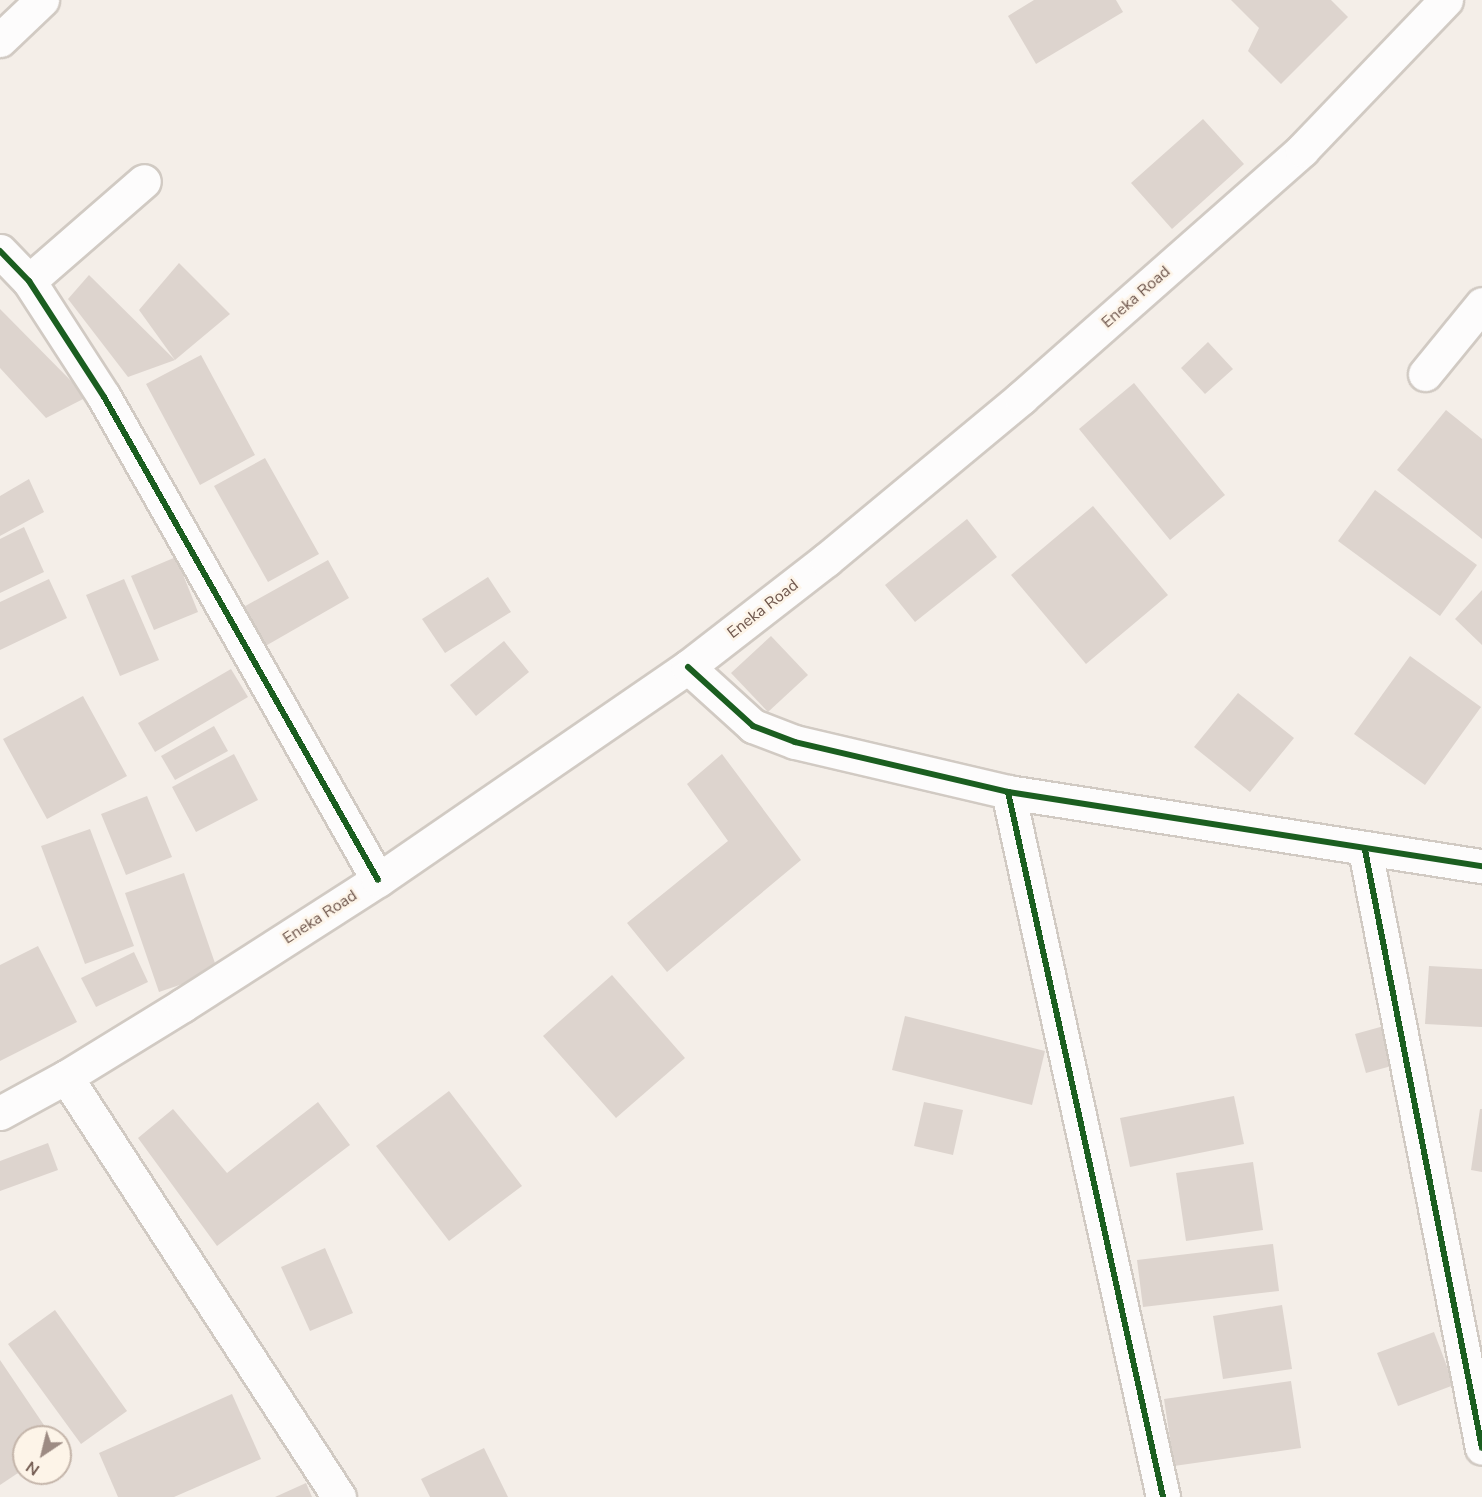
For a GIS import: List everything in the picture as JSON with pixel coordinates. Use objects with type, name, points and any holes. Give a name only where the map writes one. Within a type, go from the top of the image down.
[{"type":"street","points":[[0,40],[42,0]]},
{"type":"street","name":"Eneka Road","points":[[0,1113],[66,1077],[378,880],[688,667],[826,560],[1021,398],[1302,150],[1446,0]]},
{"type":"street","points":[[29,281],[144,181]]},
{"type":"street","points":[[0,251],[29,281],[141,461],[378,880]]},
{"type":"street","points":[[1425,374],[1482,304]]},
{"type":"street","points":[[688,667],[753,726],[795,742],[1008,792],[1365,850],[1482,866]]},
{"type":"street","points":[[1008,792],[1171,1495]]},
{"type":"street","points":[[1365,850],[1482,1448]]},
{"type":"street","points":[[66,1077],[339,1497]]},
{"type":"building","points":[[1034,0],[1116,0],[1123,12],[1036,64],[1008,16]]},
{"type":"building","points":[[1231,0],[1331,0],[1348,17],[1281,84],[1248,51],[1259,28]]},
{"type":"building","points":[[1203,119],[1244,164],[1172,229],[1131,183]]},
{"type":"building","points":[[179,263],[230,314],[175,360],[139,310]]},
{"type":"building","points":[[89,275],[175,360],[128,377],[68,299]]},
{"type":"building","points":[[0,309],[87,397],[46,418],[0,368]]},
{"type":"building","points":[[1208,342],[1233,369],[1205,394],[1181,368]]},
{"type":"building","points":[[201,355],[255,455],[200,485],[146,384]]},
{"type":"building","points":[[1134,383],[1225,495],[1170,540],[1079,429]]},
{"type":"building","points":[[1446,410],[1482,439],[1482,539],[1397,470]]},
{"type":"building","points":[[265,458],[319,554],[268,582],[214,486]]},
{"type":"building","points":[[29,479],[44,512],[0,536],[0,496]]},
{"type":"building","points":[[1375,490],[1477,565],[1440,616],[1338,541]]},
{"type":"building","points":[[1093,506],[1168,595],[1086,664],[1011,575]]},
{"type":"building","points":[[967,519],[997,557],[915,622],[885,585]]},
{"type":"building","points":[[24,527],[44,572],[0,593],[0,539]]},
{"type":"building","points":[[176,557],[198,612],[154,630],[131,576]]},
{"type":"building","points":[[328,560],[349,598],[262,648],[240,609]]},
{"type":"building","points":[[488,577],[511,612],[445,653],[422,619]]},
{"type":"building","points":[[49,579],[67,618],[0,650],[0,602]]},
{"type":"building","points":[[124,579],[159,660],[120,676],[86,595]]},
{"type":"building","points":[[1482,590],[1482,645],[1455,619]]},
{"type":"building","points":[[771,636],[808,675],[768,712],[731,673]]},
{"type":"building","points":[[504,641],[529,672],[476,716],[450,685]]},
{"type":"building","points":[[1410,656],[1481,707],[1425,785],[1354,734]]},
{"type":"building","points":[[231,669],[248,697],[155,752],[138,723]]},
{"type":"building","points":[[1238,693],[1294,738],[1250,792],[1194,747]]},
{"type":"building","points":[[83,696],[127,776],[47,819],[3,739]]},
{"type":"building","points":[[214,726],[228,751],[175,780],[161,756]]},
{"type":"building","points":[[234,754],[258,800],[196,832],[172,787]]},
{"type":"building","points":[[722,754],[801,860],[667,972],[627,923],[728,841],[687,784]]},
{"type":"building","points":[[147,796],[172,857],[126,875],[101,814]]},
{"type":"building","points":[[90,829],[134,946],[85,964],[41,846]]},
{"type":"building","points":[[184,873],[218,972],[159,992],[125,893]]},
{"type":"building","points":[[38,946],[77,1022],[0,1061],[0,965]]},
{"type":"building","points":[[134,952],[148,982],[96,1007],[81,978]]},
{"type":"building","points":[[1429,966],[1482,969],[1482,1027],[1425,1024]]},
{"type":"building","points":[[612,975],[685,1058],[616,1118],[543,1036]]},
{"type":"building","points":[[905,1016],[1045,1051],[1032,1105],[892,1070]]},
{"type":"building","points":[[1384,1026],[1395,1065],[1366,1073],[1355,1034]]},
{"type":"building","points":[[449,1091],[522,1186],[449,1241],[376,1146]]},
{"type":"building","points":[[1234,1096],[1244,1144],[1130,1167],[1120,1118]]},
{"type":"building","points":[[318,1102],[350,1145],[217,1246],[138,1138],[173,1109],[227,1173]]},
{"type":"building","points":[[924,1102],[963,1110],[953,1155],[914,1146]]},
{"type":"building","points":[[1480,1109],[1482,1109],[1482,1172],[1471,1170]]},
{"type":"building","points":[[48,1143],[58,1170],[0,1191],[0,1161]]},
{"type":"building","points":[[1253,1162],[1263,1230],[1186,1241],[1176,1173]]},
{"type":"building","points":[[1273,1244],[1279,1291],[1143,1307],[1137,1260]]},
{"type":"building","points":[[325,1248],[353,1313],[310,1331],[281,1267]]},
{"type":"building","points":[[1282,1305],[1292,1369],[1223,1379],[1213,1316]]},
{"type":"building","points":[[55,1310],[127,1411],[81,1444],[72,1432],[72,1425],[67,1425],[8,1344]]},
{"type":"building","points":[[1434,1332],[1454,1385],[1398,1406],[1377,1353]]},
{"type":"building","points":[[0,1360],[44,1425],[12,1425],[12,1477],[0,1485]]},
{"type":"building","points":[[1291,1381],[1301,1448],[1174,1466],[1164,1399]]},
{"type":"building","points":[[232,1394],[261,1459],[174,1497],[118,1497],[99,1453]]},
{"type":"building","points":[[484,1448],[508,1497],[430,1497],[421,1479]]},
{"type":"building","points":[[306,1483],[312,1497],[275,1497]]},
{"type":"cycle path","points":[[0,251],[29,281],[104,397],[378,880]]},
{"type":"cycle path","points":[[688,667],[753,726],[795,742],[1008,792],[1482,866]]},
{"type":"cycle path","points":[[1008,792],[1163,1497]]},
{"type":"cycle path","points":[[1365,850],[1482,1448]]}]
